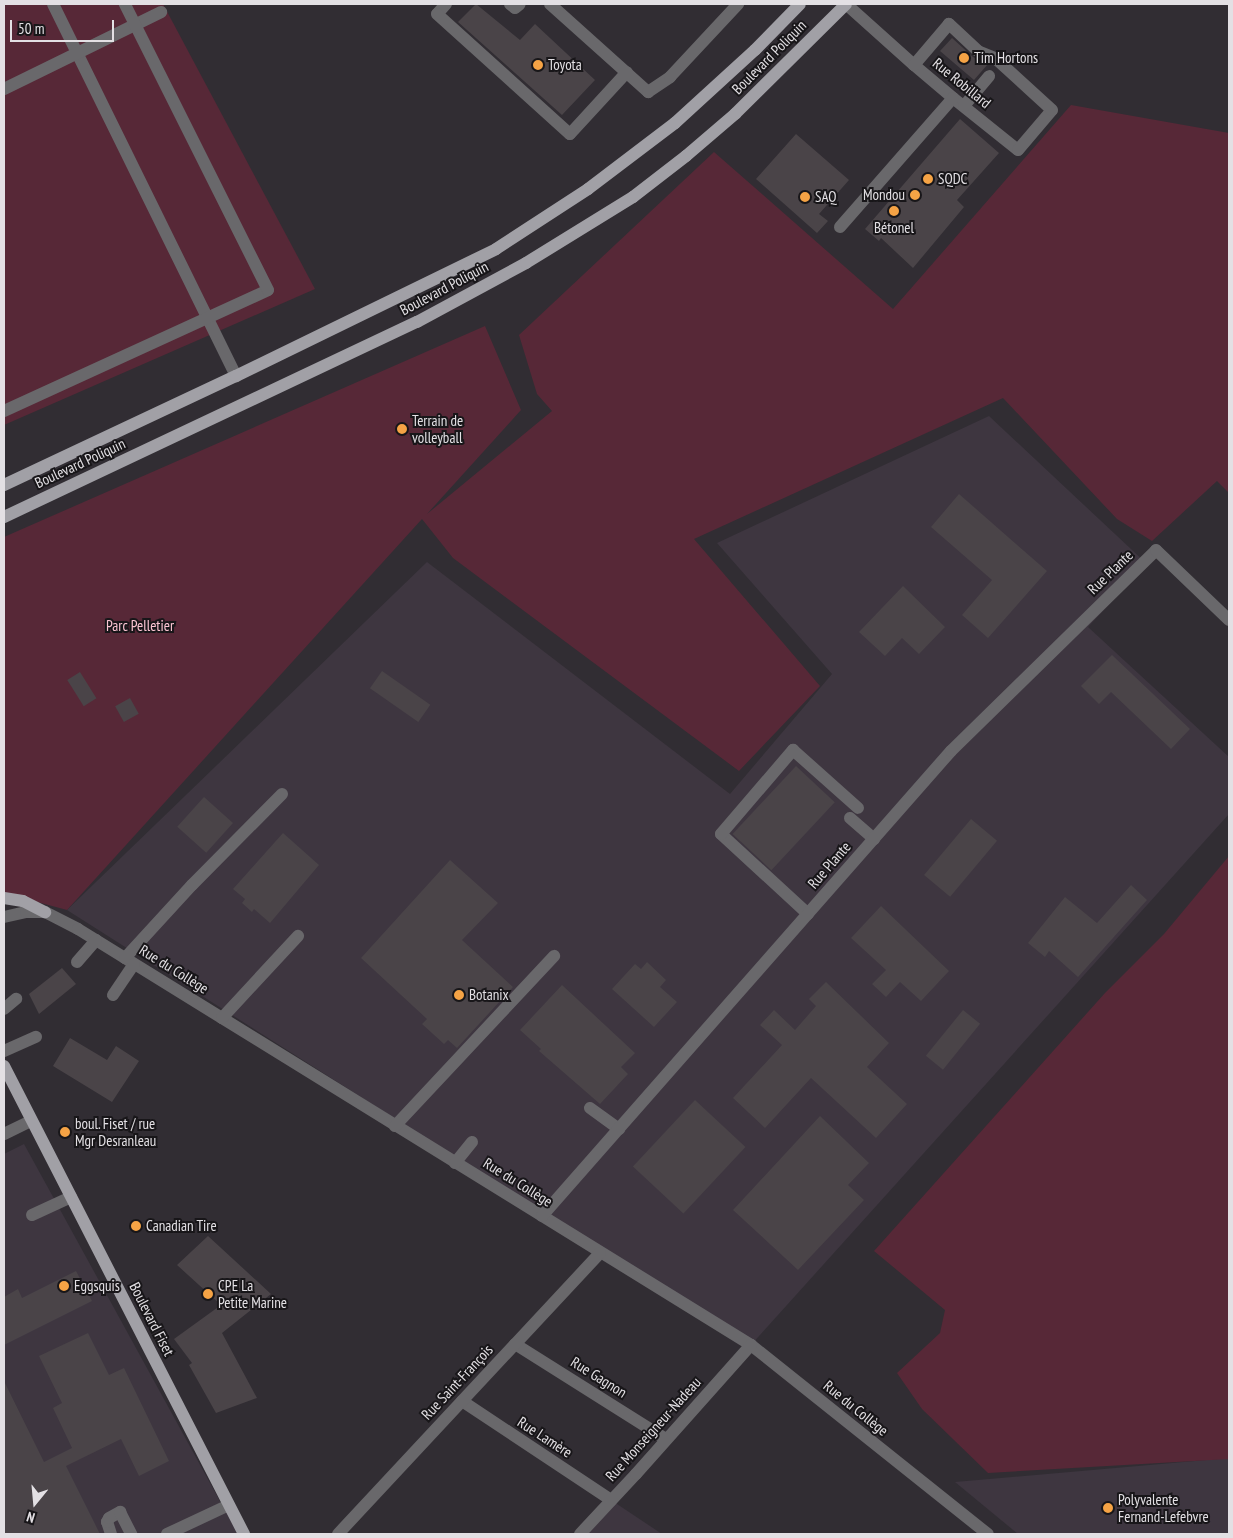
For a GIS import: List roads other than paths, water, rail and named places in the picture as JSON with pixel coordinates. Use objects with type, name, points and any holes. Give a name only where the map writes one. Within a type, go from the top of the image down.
[{"type":"main road","name":"Boulevard Poliquin","points":[[4,485],[236,376],[496,249],[580,195],[675,123],[755,50],[800,4]]},
{"type":"main road","name":"Boulevard Poliquin","points":[[4,517],[417,322],[526,263],[633,197],[686,156],[735,114],[846,4]]},
{"type":"main road","points":[[4,898],[23,902],[45,912]]},
{"type":"main road","name":"Boulevard Fiset","points":[[4,1066],[244,1534]]},
{"type":"street","points":[[53,4],[79,53],[236,376]]},
{"type":"street","points":[[4,411],[268,290],[125,4]]},
{"type":"street","points":[[446,4],[437,14],[570,134],[627,72]]},
{"type":"street","points":[[510,4],[515,8],[520,4]]},
{"type":"street","points":[[550,4],[648,92],[670,77],[738,4]]},
{"type":"street","name":"Rue Robillard","points":[[846,4],[914,65],[1018,150],[1052,110],[995,58],[978,52],[949,24],[914,65]]},
{"type":"street","points":[[4,89],[161,12]]},
{"type":"street","points":[[964,106],[989,76]]},
{"type":"street","points":[[840,227],[953,98]]},
{"type":"street","name":"Rue Plante","points":[[542,1216],[951,751],[1156,550],[1229,620]]},
{"type":"street","points":[[808,914],[721,834],[793,750],[854,813],[874,839]]},
{"type":"street","points":[[113,994],[130,961],[192,885],[282,794]]},
{"type":"street","points":[[4,917],[26,912],[45,912]]},
{"type":"street","name":"Rue du Collège","points":[[45,912],[96,940],[750,1345],[988,1534]]},
{"type":"street","points":[[222,1018],[298,936]]},
{"type":"street","points":[[77,962],[96,940]]},
{"type":"street","points":[[395,1126],[554,956]]},
{"type":"street","points":[[4,1009],[16,1000]]},
{"type":"street","points":[[4,1051],[36,1037]]},
{"type":"street","points":[[590,1108],[619,1129]]},
{"type":"street","points":[[4,1134],[31,1121]]},
{"type":"street","points":[[455,1163],[472,1142]]},
{"type":"street","points":[[32,1215],[72,1197]]},
{"type":"street","name":"Rue Saint-François","points":[[338,1534],[600,1253]]},
{"type":"street","name":"Rue Gagnon","points":[[515,1344],[666,1439]]},
{"type":"street","name":"Rue Monseigneur-Nadeau","points":[[580,1534],[750,1345]]},
{"type":"street","name":"Rue Lamère","points":[[462,1401],[611,1500]]},
{"type":"street","points":[[167,1534],[228,1504]]},
{"type":"street","points":[[111,1534],[107,1522],[109,1518],[120,1512],[131,1534]]},
{"type":"place","name":"Tim Hortons","points":[[964,58]]},
{"type":"place","name":"Toyota","points":[[538,65]]},
{"type":"place","name":"SQDC","points":[[928,179]]},
{"type":"place","name":"Mondou","points":[[915,195]]},
{"type":"place","name":"SAQ","points":[[805,197]]},
{"type":"place","name":"Bétonel","points":[[894,211]]},
{"type":"place","name":"Terrain de volleyball","points":[[402,429]]},
{"type":"place","name":"Botanix","points":[[459,995]]},
{"type":"place","name":"boul. Fiset / rue Mgr Desranleau","points":[[65,1132]]},
{"type":"place","name":"Canadian Tire","points":[[136,1226]]},
{"type":"place","name":"Eggsquis","points":[[64,1286]]},
{"type":"place","name":"CPE La Petite Marine","points":[[208,1294]]},
{"type":"place","name":"Polyvalente Fernand-Lefebvre","points":[[1108,1508]]},
{"type":"park label","name":"Parc Pelletier","points":[[140,626]]}]
